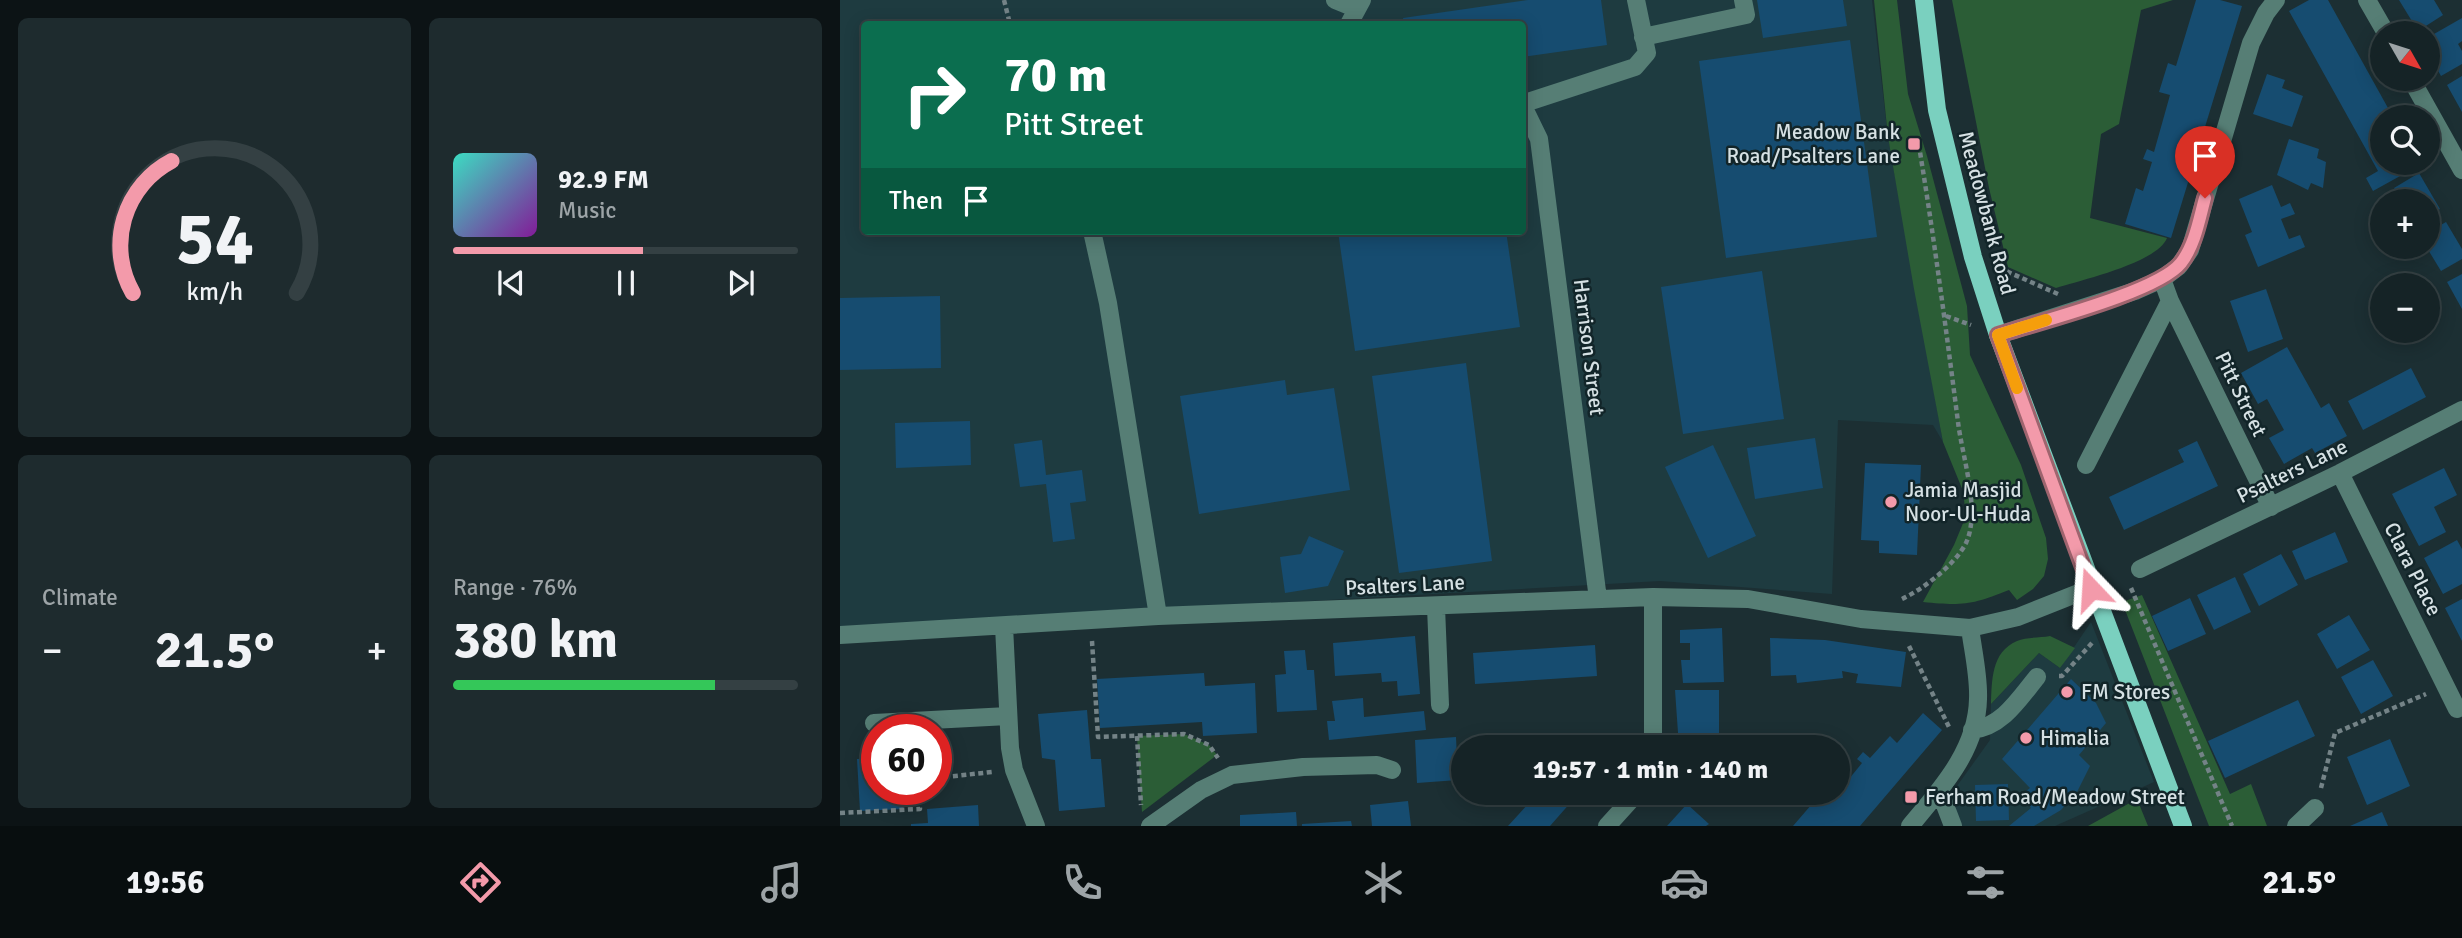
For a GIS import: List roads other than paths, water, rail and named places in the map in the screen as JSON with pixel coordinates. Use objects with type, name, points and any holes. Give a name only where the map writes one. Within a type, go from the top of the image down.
[{"type":"main road","name":"Meadowbank Road","points":[[1924,0],[1937,110],[1973,257],[1998,335],[2091,589],[2183,826]]},
{"type":"street","points":[[1335,0],[1356,11]]},
{"type":"street","points":[[1526,103],[1635,67],[1647,53],[1636,0]]},
{"type":"street","points":[[1643,37],[1745,15],[1743,0]]},
{"type":"street","points":[[1998,335],[2135,291],[2162,279],[2179,266],[2190,250],[2251,43],[2266,13],[2276,0]]},
{"type":"street","points":[[2367,0],[2378,21]]},
{"type":"street","points":[[2418,91],[2462,170]]},
{"type":"street","name":"Harrison Street","points":[[1526,112],[1539,139],[1598,599]]},
{"type":"street","points":[[1093,235],[1108,303],[1158,617]]},
{"type":"street","name":"Pitt Street","points":[[2162,279],[2170,301],[2271,507]]},
{"type":"street","points":[[2086,465],[2170,301]]},
{"type":"street","name":"Psalters Lane","points":[[2140,569],[2340,473],[2462,410]]},
{"type":"street","name":"Clara Place","points":[[2340,473],[2457,709]]},
{"type":"street","name":"Psalters Lane","points":[[840,635],[1158,617],[1653,597],[1748,599],[1861,619],[1970,628],[2018,617],[2091,589]]},
{"type":"street","points":[[1653,597],[1653,735]]},
{"type":"street","points":[[1436,607],[1440,705]]},
{"type":"street","points":[[1004,626],[1008,716],[1014,770],[1036,826]]},
{"type":"street","points":[[1910,826],[1940,792],[1962,758],[1972,730],[1979,699],[1970,628]]},
{"type":"street","points":[[2446,685],[2462,676]]},
{"type":"street","points":[[1972,730],[1986,729],[2006,715],[2037,677]]},
{"type":"street","points":[[952,719],[1008,716]]},
{"type":"street","points":[[1146,819],[1177,818],[1201,790],[1232,775],[1303,767],[1377,765],[1392,770]]},
{"type":"street","points":[[1940,792],[1953,826]]},
{"type":"street","points":[[1607,826],[1626,805]]},
{"type":"street","points":[[2296,826],[2315,808]]},
{"type":"place","name":"Meadow Bank Road/Psalters Lane","points":[[1914,144]]},
{"type":"place","name":"Jamia Masjid Noor-Ul-Huda","points":[[1891,502]]},
{"type":"place","name":"FM Stores","points":[[2067,692]]},
{"type":"place","name":"Himalia","points":[[2026,738]]},
{"type":"place","name":"Ferham Road/Meadow Street","points":[[1911,797]]}]
